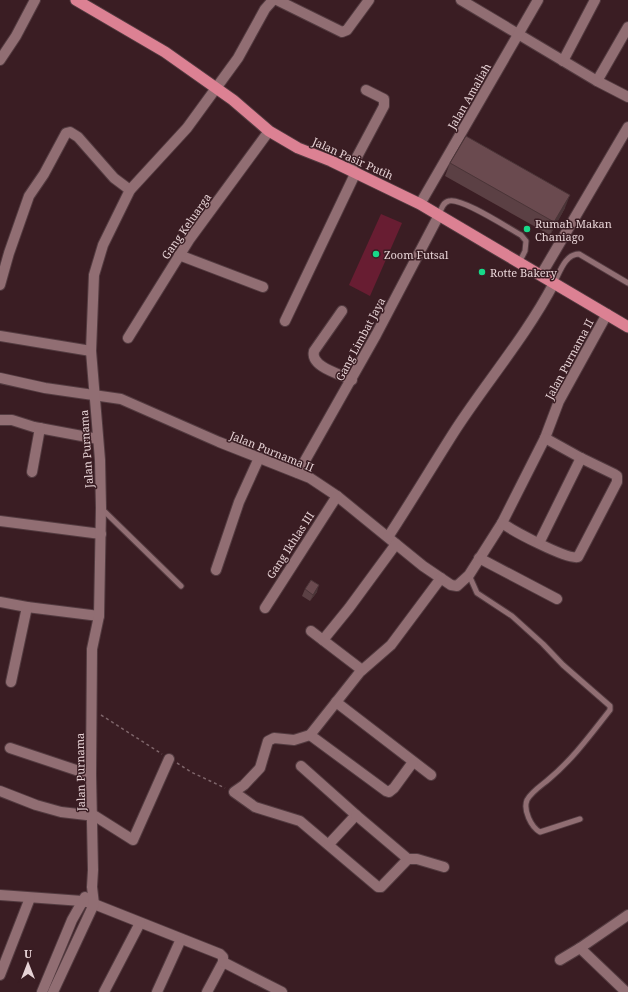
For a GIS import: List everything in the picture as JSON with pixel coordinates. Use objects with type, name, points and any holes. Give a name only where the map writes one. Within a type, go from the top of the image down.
[{"type":"highway","name":"Jalan Pasir Putih","points":[[76,0],[165,52],[233,100],[269,131],[298,148],[353,171],[420,204],[520,261],[628,327]]},
{"type":"street","points":[[0,60],[16,36],[35,0]]},
{"type":"street","name":"Jalan Purnama","points":[[94,904],[92,887],[93,848],[91,775],[92,649],[100,616],[101,508],[98,439],[91,351],[94,274],[97,261],[130,190],[188,128],[238,58],[256,24],[272,0]]},
{"type":"street","points":[[277,0],[342,32],[347,30],[369,0]]},
{"type":"street","points":[[461,0],[474,3],[519,36],[563,60],[596,82],[628,97]]},
{"type":"street","name":"Jalan Amaliah","points":[[420,204],[519,36],[538,0]]},
{"type":"street","points":[[563,60],[595,0]]},
{"type":"street","points":[[596,82],[628,27]]},
{"type":"street","points":[[285,321],[384,106],[384,99],[366,90]]},
{"type":"street","points":[[541,275],[628,127]]},
{"type":"street","name":"Gang Keluarga","points":[[128,338],[180,254],[269,131]]},
{"type":"street","points":[[0,285],[9,253],[29,196],[44,174],[66,133],[70,132],[78,137],[114,178],[130,190]]},
{"type":"street","name":"Gang Limbat Jaya","points":[[298,473],[352,380],[439,215]]},
{"type":"street","points":[[180,254],[263,287]]},
{"type":"street","points":[[388,537],[455,431],[514,350],[540,310],[554,283]]},
{"type":"street","points":[[342,311],[314,350],[314,356],[315,361],[320,365],[352,380]]},
{"type":"street","name":"Jalan Purnama II","points":[[0,378],[45,388],[121,399],[161,418],[310,478],[337,496],[423,566],[451,585],[458,586],[469,575],[502,523],[545,438],[559,401],[606,314]]},
{"type":"street","points":[[0,336],[91,351]]},
{"type":"street","points":[[0,420],[12,420],[40,428],[98,439]]},
{"type":"street","points":[[32,472],[40,428]]},
{"type":"street","points":[[502,523],[514,532],[572,558],[578,557],[617,482],[617,476],[614,474],[545,438]]},
{"type":"street","points":[[216,570],[240,502],[259,458]]},
{"type":"street","points":[[539,542],[581,458]]},
{"type":"street","name":"Gang Ikhlas III","points":[[265,608],[337,496]]},
{"type":"street","points":[[0,521],[101,534]]},
{"type":"street","points":[[323,640],[349,608],[396,544]]},
{"type":"street","points":[[479,558],[557,599]]},
{"type":"street","points":[[408,859],[381,887],[378,887],[300,821],[255,807],[234,792],[244,785],[260,768],[268,741],[274,738],[294,740],[310,734],[362,670],[391,645],[441,578]]},
{"type":"street","points":[[0,602],[27,607],[100,616]]},
{"type":"street","points":[[11,682],[27,607]]},
{"type":"street","points":[[311,631],[362,670]]},
{"type":"street","points":[[336,702],[431,775]]},
{"type":"street","points":[[310,734],[389,792],[394,788],[413,762]]},
{"type":"street","points":[[10,748],[91,775]]},
{"type":"street","points":[[0,791],[36,805],[55,810],[92,815],[133,840],[169,759]]},
{"type":"street","points":[[301,766],[408,859],[417,859],[444,867]]},
{"type":"street","points":[[329,844],[356,815]]},
{"type":"street","points":[[42,992],[72,920],[82,901],[92,887]]},
{"type":"street","points":[[0,895],[82,901],[94,904],[220,954],[223,957],[223,962],[207,992]]},
{"type":"street","points":[[0,975],[30,898]]},
{"type":"street","points":[[53,992],[94,904]]},
{"type":"street","points":[[560,960],[627,918]]},
{"type":"street","points":[[104,992],[140,923]]},
{"type":"street","points":[[156,992],[181,939]]},
{"type":"street","points":[[580,948],[626,992]]},
{"type":"street","points":[[223,962],[282,992]]},
{"type":"lane","points":[[439,215],[444,203],[451,200],[460,201],[521,235],[526,241],[525,251],[520,261]]},
{"type":"lane","points":[[554,283],[567,258],[574,254],[579,254],[628,283]]},
{"type":"lane","points":[[101,508],[181,586]]},
{"type":"lane","points":[[469,575],[477,593],[512,616],[543,644],[563,665],[610,706],[610,710],[563,767],[529,796],[526,804],[526,809],[533,827],[540,832],[580,819]]},
{"type":"path","points":[[91,708],[191,772],[234,792]]},
{"type":"shaded area","name":"Zoom Futsal","points":[[381,214],[402,223],[370,296],[349,285]]},
{"type":"building","points":[[466,136],[570,195],[554,222],[450,163]]},
{"type":"building","points":[[311,580],[319,585],[313,595],[305,589]]},
{"type":"place","name":"Rumah Makan Chaniago","points":[[527,229]]},
{"type":"place","name":"Zoom Futsal","points":[[376,254]]},
{"type":"place","name":"Rotte Bakery","points":[[482,272]]}]
